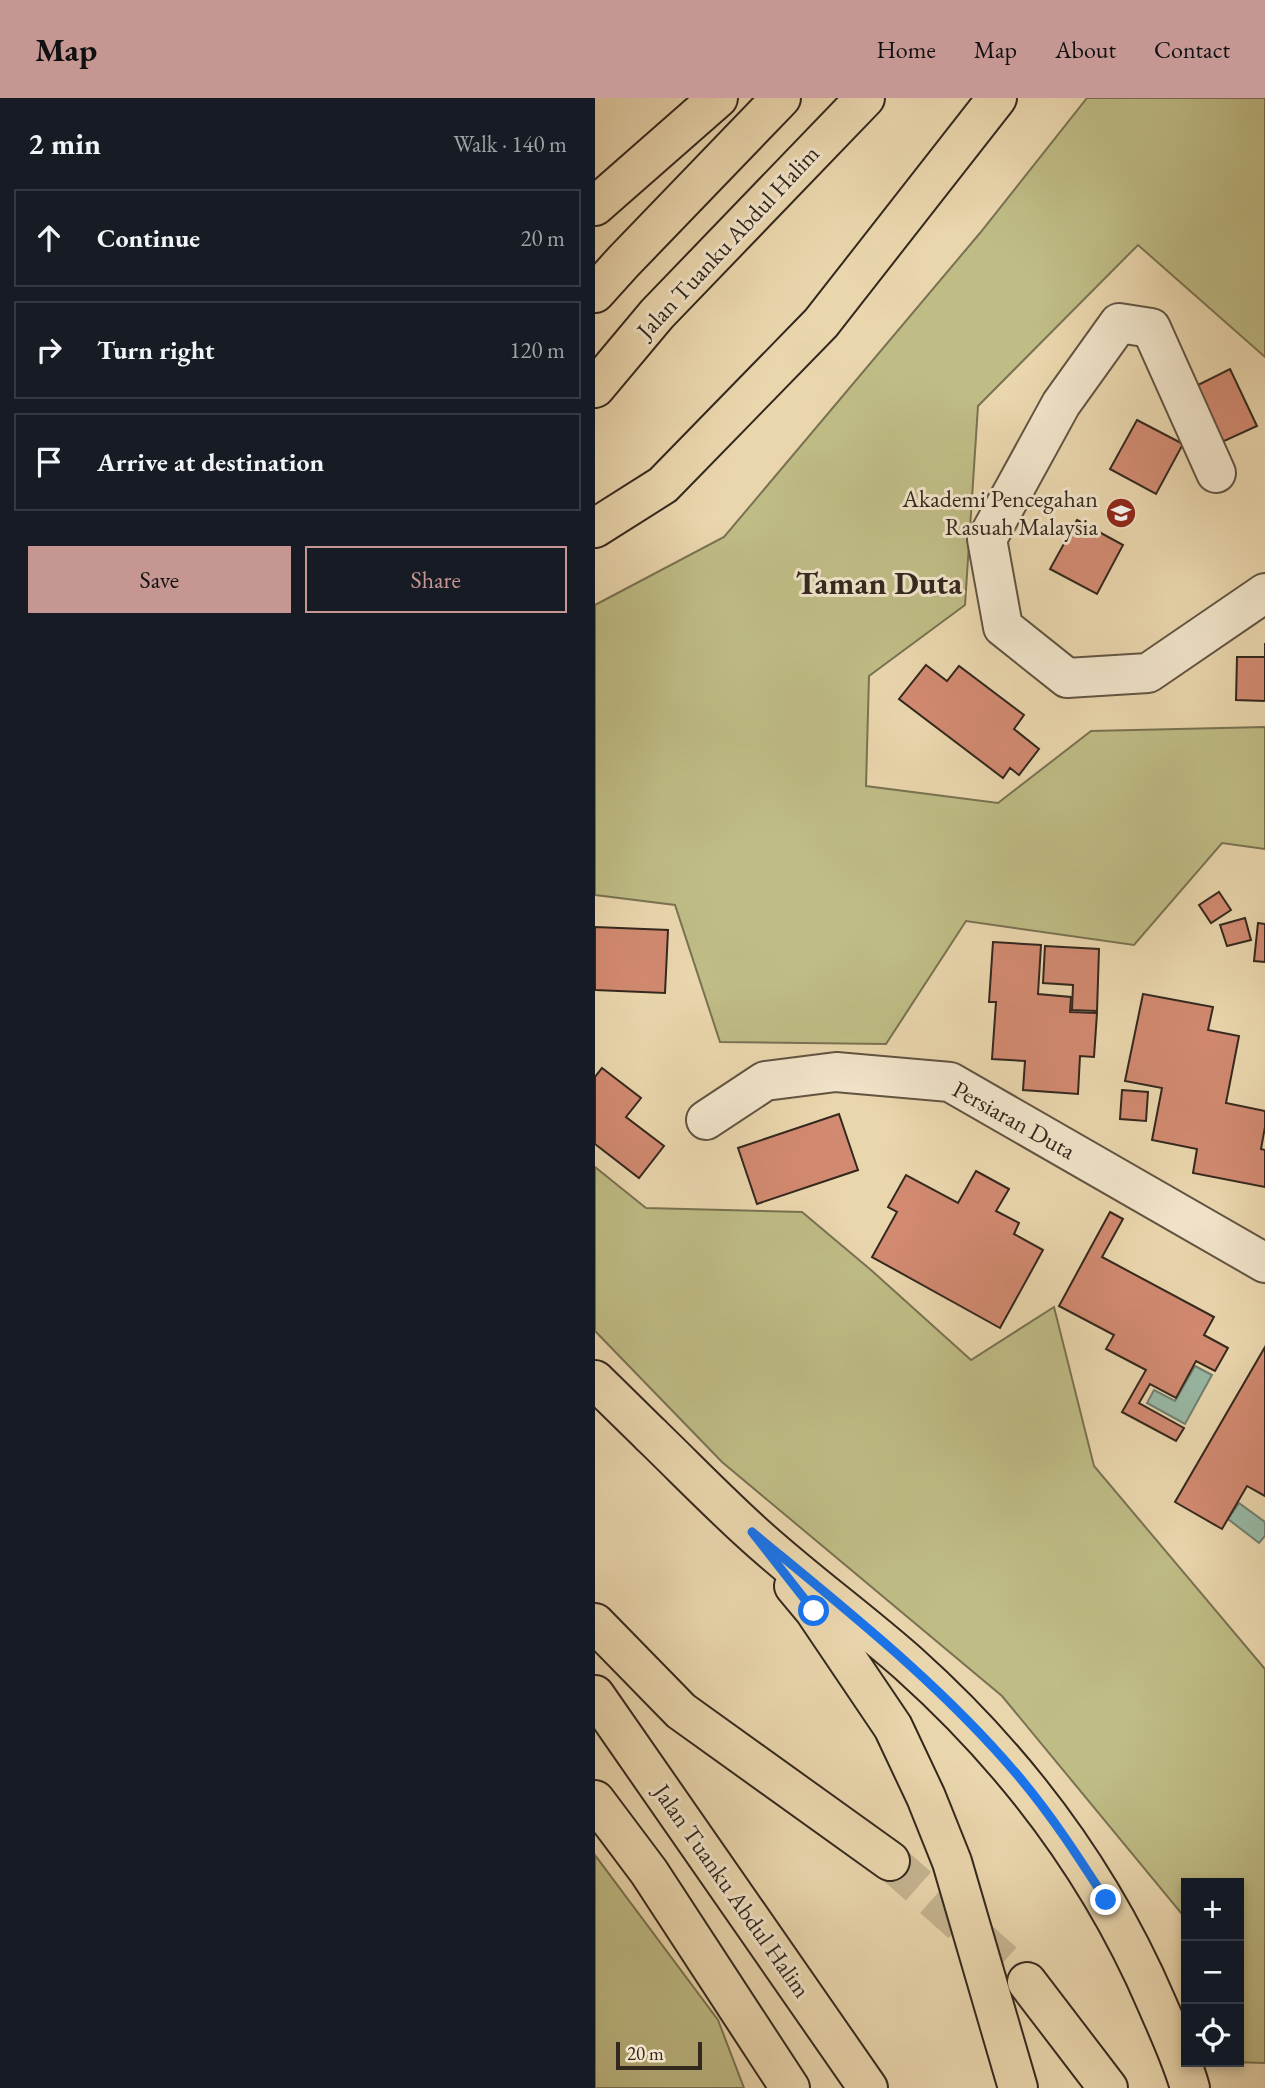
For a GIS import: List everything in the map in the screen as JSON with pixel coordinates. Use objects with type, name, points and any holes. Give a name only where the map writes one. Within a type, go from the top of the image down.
[{"type":"main road","points":[[595,206],[717,98]]},
{"type":"main road","points":[[595,293],[781,98]]},
{"type":"main road","name":"Jalan Tuanku Abdul Halim","points":[[595,388],[657,314],[865,98]]},
{"type":"main road","points":[[595,528],[663,485],[821,323],[997,98]]},
{"type":"main road","points":[[595,1380],[752,1532],[910,1665],[972,1725],[1020,1778],[1064,1835],[1106,1900],[1141,1965],[1184,2065],[1190,2088]]},
{"type":"main road","points":[[752,1532],[814,1611],[893,1727],[926,1797],[952,1862],[1018,2088]]},
{"type":"main road","points":[[595,1623],[681,1711],[890,1861]]},
{"type":"main road","name":"Jalan Tuanku Abdul Halim","points":[[595,1695],[868,2088]]},
{"type":"main road","points":[[595,1800],[649,1872],[790,2088]]},
{"type":"main road","points":[[1027,1982],[1108,2088]]},
{"type":"street","points":[[1216,473],[1151,328],[1119,323],[1061,404],[988,539],[1003,627],[1066,678],[1149,673],[1265,593]]},
{"type":"street","name":"Persiaran Duta","points":[[706,1120],[765,1081],[837,1072],[950,1082],[1265,1263]]},
{"type":"shaded area","points":[[1087,98],[1265,98],[1265,357],[1138,245],[978,406],[965,605],[869,676],[866,786],[998,803],[1091,731],[1265,727],[1265,849],[1222,843],[1134,945],[966,921],[886,1044],[720,1042],[675,905],[595,895],[595,605],[724,537],[980,233]]},
{"type":"shaded area","points":[[595,1167],[646,1208],[802,1212],[971,1360],[1054,1307],[1094,1466],[1265,1669],[1265,2063],[1244,2062],[1244,1878],[1181,1878],[1181,1913],[1002,1696],[722,1462],[595,1331]]},
{"type":"shaded area","points":[[1195,1366],[1212,1375],[1185,1424],[1147,1403],[1154,1390],[1175,1401]]},
{"type":"shaded area","points":[[1239,1503],[1265,1522],[1265,1536],[1259,1543],[1228,1519]]},
{"type":"shaded area","points":[[595,1855],[718,2020],[744,2088],[595,2088]]},
{"type":"building","points":[[1230,369],[1257,426],[1222,442],[1196,386]]},
{"type":"building","points":[[1137,420],[1183,444],[1156,494],[1110,469]]},
{"type":"building","points":[[1077,520],[1123,545],[1097,594],[1050,569]]},
{"type":"building","points":[[1237,657],[1265,657],[1265,701],[1236,700]]},
{"type":"building","points":[[926,665],[947,681],[959,666],[1024,715],[1014,729],[1039,749],[1019,775],[1010,768],[1003,778],[899,699]]},
{"type":"building","points":[[1219,892],[1231,910],[1211,923],[1199,905]]},
{"type":"building","points":[[1245,918],[1251,940],[1227,946],[1220,925]]},
{"type":"building","points":[[1258,923],[1265,924],[1265,962],[1254,961]]},
{"type":"building","points":[[595,927],[668,930],[665,993],[595,990]]},
{"type":"building","points":[[993,942],[1041,945],[1038,994],[1071,997],[1070,1012],[1097,1013],[1094,1057],[1080,1056],[1078,1094],[1023,1090],[1025,1061],[992,1059],[996,1002],[989,1002]]},
{"type":"building","points":[[1045,946],[1099,949],[1097,1011],[1072,1010],[1073,985],[1043,983]]},
{"type":"building","points":[[1143,994],[1213,1007],[1208,1030],[1239,1036],[1226,1103],[1265,1111],[1261,1149],[1265,1150],[1265,1187],[1193,1173],[1197,1149],[1152,1140],[1162,1088],[1125,1081]]},
{"type":"building","points":[[602,1068],[641,1098],[626,1117],[664,1146],[639,1178],[595,1144],[595,1077]]},
{"type":"building","points":[[1122,1090],[1148,1092],[1146,1121],[1120,1119]]},
{"type":"building","points":[[839,1114],[858,1170],[757,1204],[738,1148]]},
{"type":"building","points":[[976,1171],[1009,1189],[996,1211],[1019,1223],[1014,1234],[1043,1250],[1000,1328],[872,1257],[897,1212],[888,1207],[906,1175],[958,1203]]},
{"type":"building","points":[[1110,1212],[1123,1219],[1102,1257],[1214,1317],[1204,1335],[1228,1348],[1215,1371],[1196,1361],[1176,1398],[1150,1384],[1139,1403],[1184,1428],[1176,1441],[1122,1412],[1146,1370],[1106,1349],[1114,1335],[1059,1306]]},
{"type":"building","points":[[1265,1347],[1265,1496],[1247,1486],[1222,1529],[1175,1502]]},
{"type":"tunnel","points":[[890,1861],[1027,1982]]},
{"type":"place","name":"Akademi Pencegahan Rasuah Malaysia","points":[[1121,513]]},
{"type":"district","name":"Taman Duta","points":[[879,583]]},
{"type":"route","points":[[814,1611],[752,1532],[910,1665],[972,1725],[1020,1778],[1064,1835],[1106,1900]]}]
